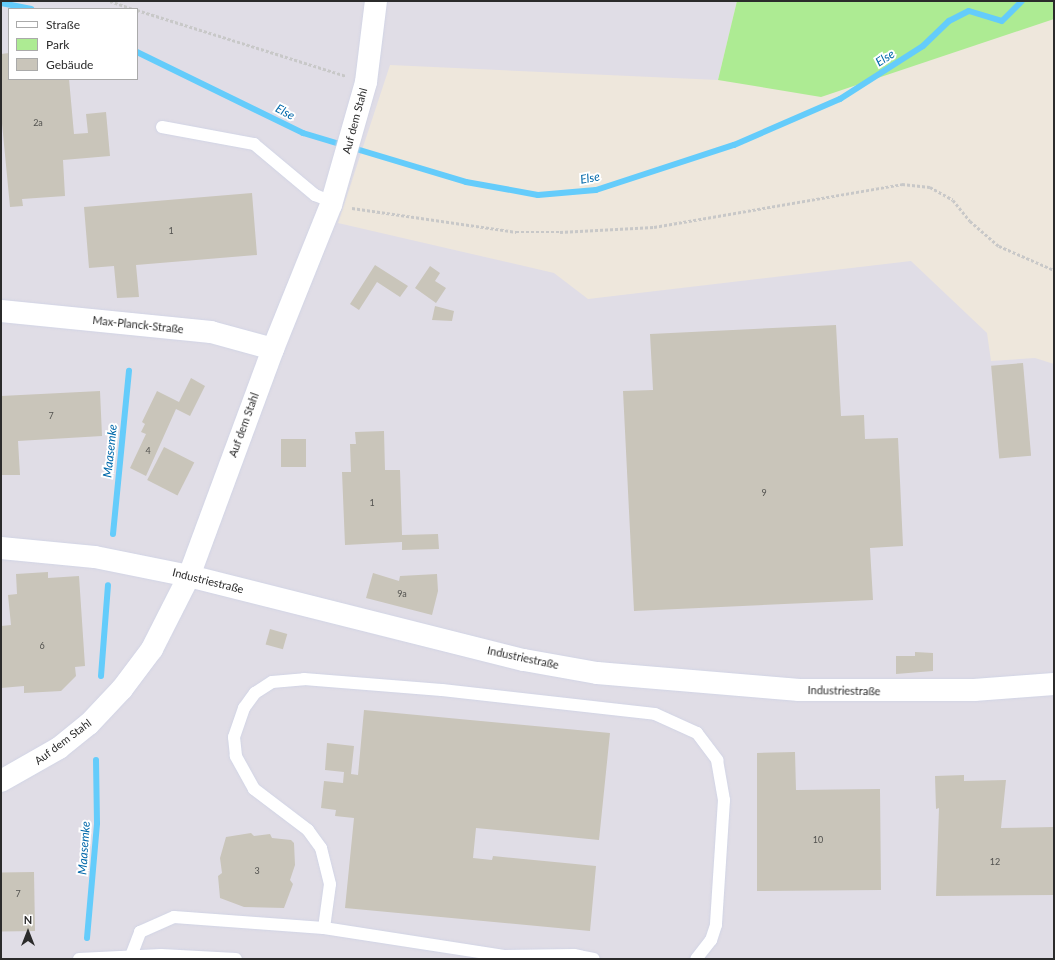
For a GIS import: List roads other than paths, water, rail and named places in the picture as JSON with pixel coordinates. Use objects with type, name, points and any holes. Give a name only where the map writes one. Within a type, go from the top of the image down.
[{"type":"street","name":"Auf dem Stahl","points":[[1,781],[60,748],[89,724],[122,689],[152,649],[190,576],[273,349],[331,204],[366,82],[376,1]]},
{"type":"street","name":"Max-Planck-Straße","points":[[1,310],[211,332],[273,349]]},
{"type":"street","name":"Industriestraße","points":[[1,548],[95,557],[190,576],[524,660],[597,673],[807,690],[974,690],[1054,684]]},
{"type":"lane","points":[[162,127],[254,144],[309,190],[331,204]]},
{"type":"lane","points":[[324,928],[330,884],[321,848],[308,830],[254,789],[236,756],[234,738],[244,708],[255,693],[272,682],[304,679],[442,690],[655,714],[697,733],[717,760],[724,800],[716,925],[711,940],[696,959]]},
{"type":"lane","points":[[130,956],[140,932],[174,917],[324,928],[504,956],[574,955],[594,959]]},
{"type":"lane","points":[[79,959],[130,956],[236,959]]},
{"type":"waterway","name":"Else","points":[[138,52],[303,133],[466,182],[538,195],[596,190],[734,145],[840,99],[923,46],[949,21],[969,11],[1002,21],[1022,1]]},
{"type":"waterway","name":"Else","points":[[1,3],[26,8]]},
{"type":"waterway","name":"Maasemke","points":[[113,534],[129,371]]},
{"type":"waterway","name":"Maasemke","points":[[101,676],[108,585]]},
{"type":"waterway","name":"Maasemke","points":[[87,938],[97,823],[96,760]]}]
